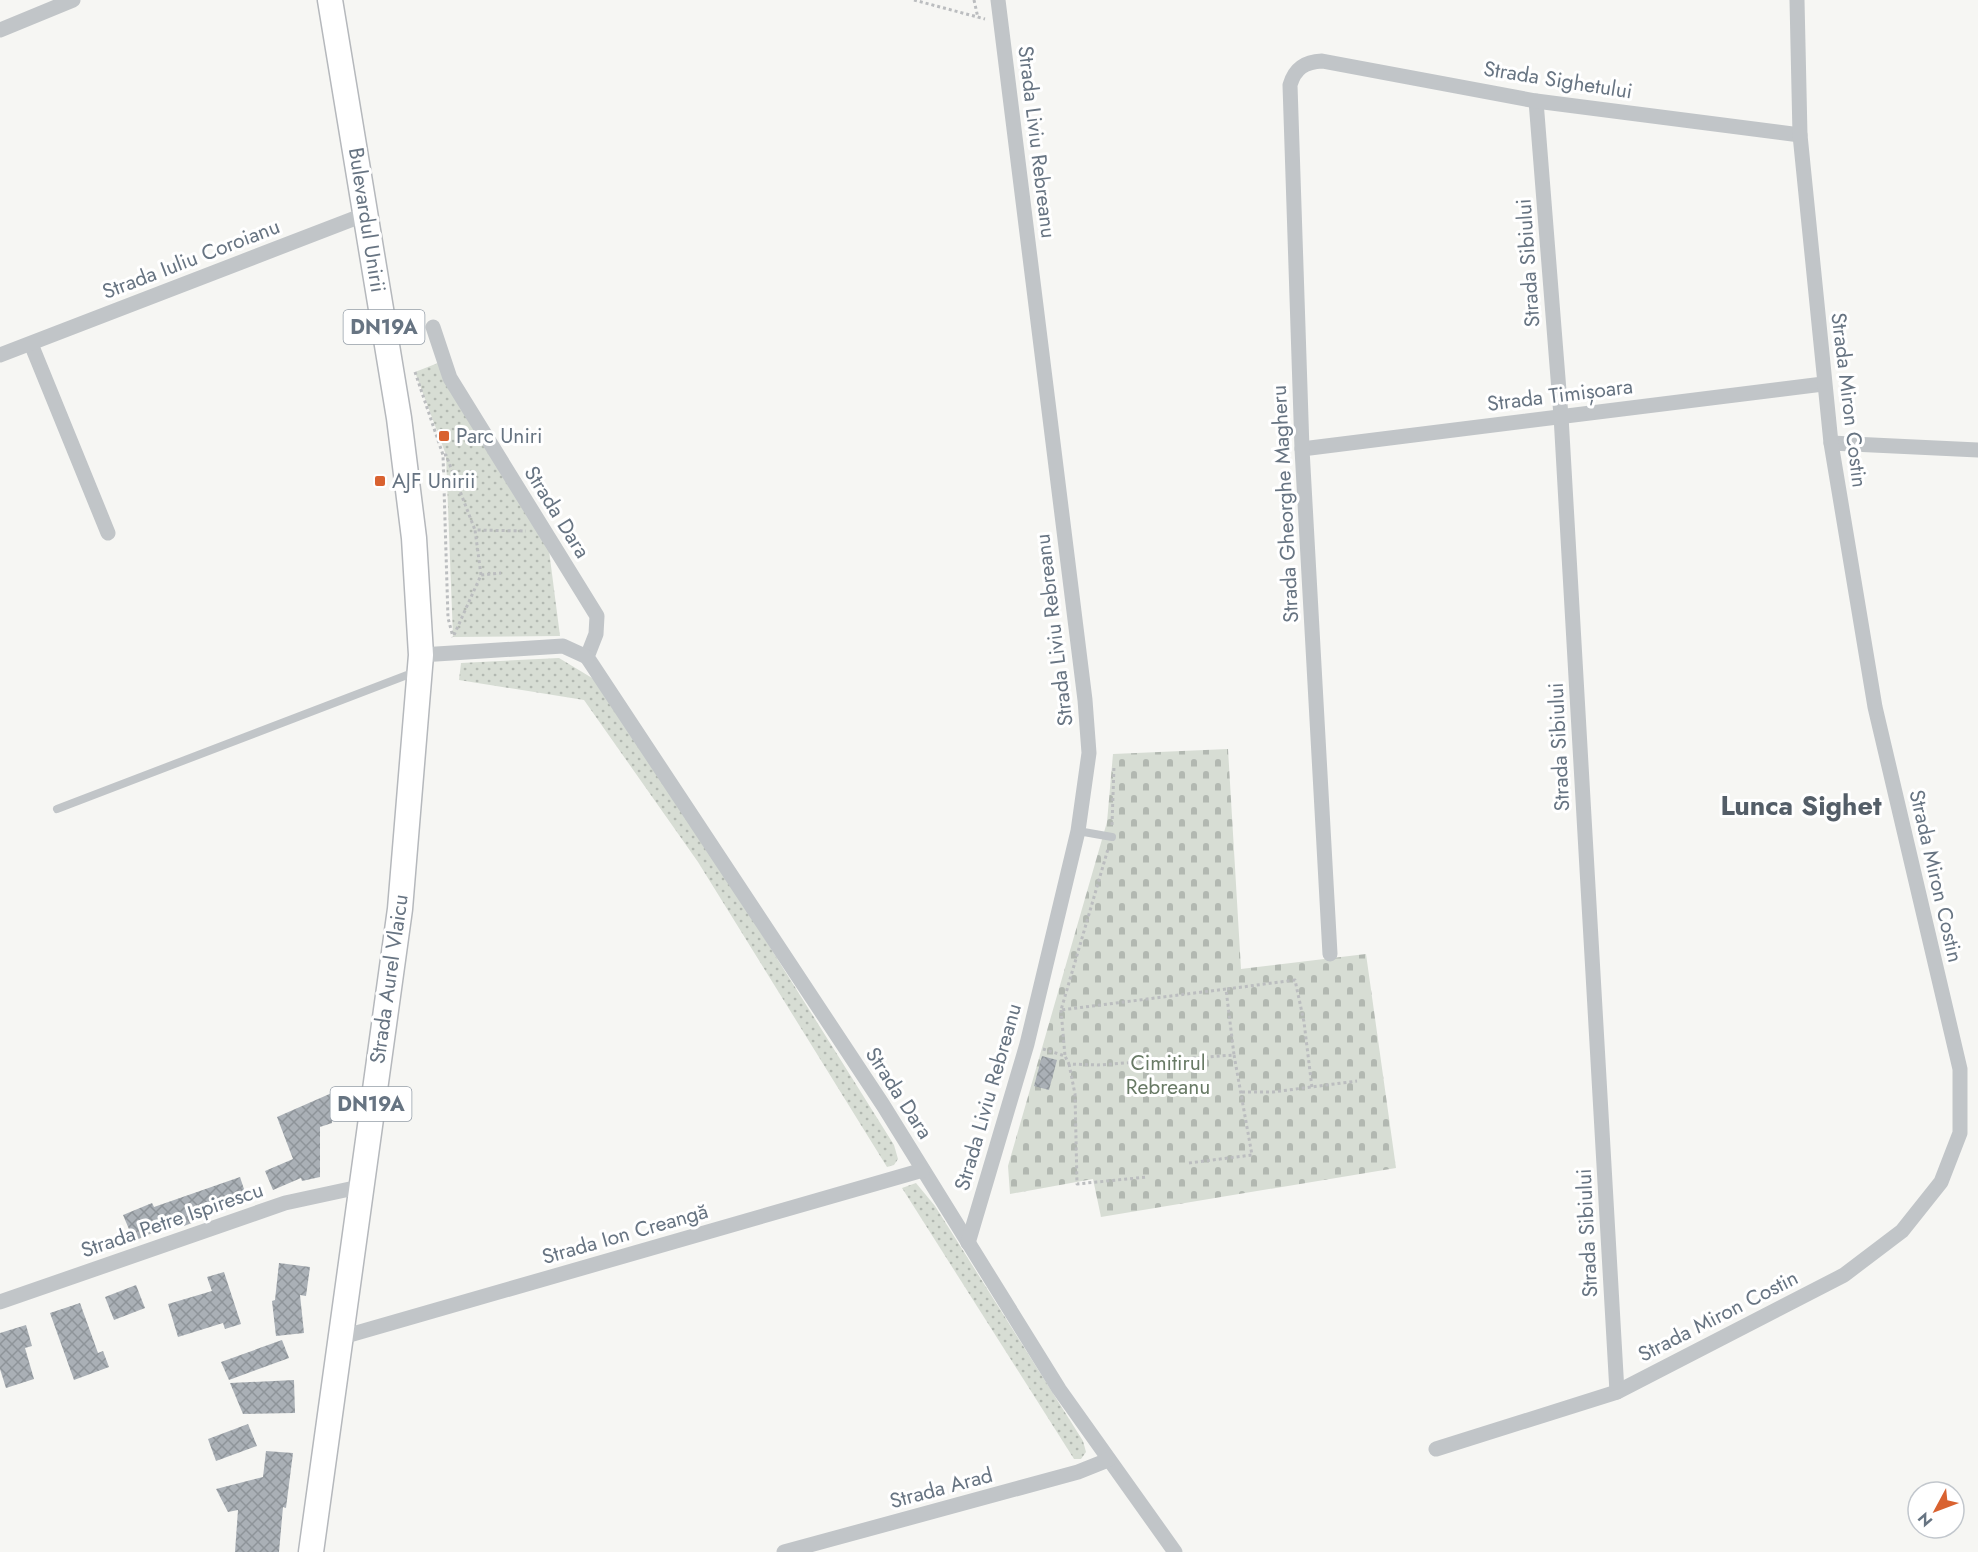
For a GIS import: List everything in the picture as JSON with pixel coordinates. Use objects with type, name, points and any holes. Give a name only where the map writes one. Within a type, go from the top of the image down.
[{"type":"main road","name":"Bulevardul Unirii","points":[[330,0],[400,429],[414,538],[420,663]]},
{"type":"main road","name":"Strada Aurel Vlaicu","points":[[311,1552],[359,1187],[400,909],[420,663]]},
{"type":"street","points":[[0,30],[73,0]]},
{"type":"street","name":"Strada Liviu Rebreanu","points":[[969,1243],[1027,1044],[1078,831],[1089,753],[1085,700],[998,0]]},
{"type":"street","name":"Strada Miron Costin","points":[[1436,1449],[1617,1392],[1844,1275],[1902,1231],[1941,1182],[1960,1133],[1959,1069],[1875,707],[1831,443],[1823,384],[1800,135],[1797,0]]},
{"type":"street","name":"Strada Sighetului","points":[[1311,62],[1322,61],[1536,100],[1800,135]]},
{"type":"street","name":"Strada Gheorghe Magheru","points":[[1311,62],[1294,74],[1290,85],[1302,449],[1330,954]]},
{"type":"street","name":"Strada Sibiului","points":[[1536,100],[1561,416],[1617,1392]]},
{"type":"street","name":"Strada Iuliu Coroianu","points":[[0,355],[366,214]]},
{"type":"street","name":"Strada Dara","points":[[433,327],[450,378],[597,616],[596,633],[587,657],[760,915],[923,1170],[1059,1389],[1176,1552]]},
{"type":"street","points":[[31,344],[108,533]]},
{"type":"street","name":"Strada Timișoara","points":[[1302,449],[1823,384]]},
{"type":"street","points":[[1831,443],[1978,450]]},
{"type":"street","points":[[420,663],[563,646],[587,657]]},
{"type":"street","name":"Strada Ion Creangă","points":[[339,1338],[923,1170]]},
{"type":"street","name":"Strada Petre Ispirescu","points":[[0,1302],[285,1203],[359,1187]]},
{"type":"street","name":"Strada Arad","points":[[784,1552],[1078,1472],[1108,1460]]},
{"type":"lane","points":[[57,809],[420,663]]},
{"type":"lane","points":[[1078,831],[1112,837]]},
{"type":"path","points":[[914,0],[979,18],[974,0]]},
{"type":"path","points":[[416,372],[443,455],[448,618],[453,637],[481,575],[475,530],[446,455],[443,455]]},
{"type":"path","points":[[475,530],[525,531]]},
{"type":"path","points":[[481,575],[501,573]]},
{"type":"path","points":[[1114,766],[1112,837],[1061,1010],[1065,1056],[1069,1064],[1075,1094],[1077,1184],[1147,1177]]},
{"type":"path","points":[[1061,1010],[1295,980],[1304,1022],[1312,1088]]},
{"type":"path","points":[[1189,1164],[1252,1155],[1234,1055],[1227,990]]},
{"type":"path","points":[[1027,1044],[1065,1056]]},
{"type":"path","points":[[1069,1064],[1098,1065],[1234,1055]]},
{"type":"path","points":[[1242,1092],[1312,1088],[1357,1081]]},
{"type":"green space","points":[[443,361],[547,535],[560,636],[453,637],[446,455],[415,372]]},
{"type":"green space","points":[[559,658],[597,681],[721,869],[894,1145],[898,1159],[894,1165],[887,1167],[698,862],[584,700],[459,680],[461,663]]},
{"type":"green space","name":"Cimitirul Rebreanu","points":[[1228,749],[1241,969],[1366,954],[1396,1168],[1101,1217],[1093,1179],[1010,1194],[1008,1166],[1107,822],[1113,754]]},
{"type":"green space","points":[[916,1183],[935,1206],[1083,1441],[1086,1452],[1081,1459],[1074,1459],[902,1188]]},
{"type":"building","points":[[1042,1056],[1057,1060],[1049,1090],[1034,1086]]},
{"type":"building","points":[[334,1092],[332,1123],[320,1127],[320,1177],[302,1181],[301,1178],[273,1190],[265,1171],[293,1159],[277,1117]]},
{"type":"building","points":[[240,1177],[248,1201],[184,1226],[182,1220],[134,1241],[123,1215],[152,1203],[154,1207]]},
{"type":"building","points":[[279,1263],[310,1267],[306,1296],[300,1295],[304,1333],[276,1336],[272,1301],[275,1300]]},
{"type":"building","points":[[224,1272],[241,1324],[225,1329],[223,1323],[178,1337],[168,1304],[212,1291],[207,1277]]},
{"type":"building","points":[[136,1285],[145,1308],[114,1320],[105,1297]]},
{"type":"building","points":[[80,1303],[98,1353],[103,1351],[109,1367],[74,1380],[50,1313]]},
{"type":"building","points":[[26,1325],[32,1346],[25,1348],[34,1379],[6,1388],[0,1369],[0,1333]]},
{"type":"building","points":[[282,1340],[289,1358],[229,1380],[221,1362]]},
{"type":"building","points":[[294,1380],[295,1413],[243,1414],[230,1383]]},
{"type":"building","points":[[248,1424],[257,1446],[216,1461],[208,1439]]},
{"type":"building","points":[[266,1451],[293,1453],[286,1508],[283,1507],[279,1552],[235,1552],[238,1510],[228,1512],[216,1489],[263,1477]]},
{"type":"place","name":"Parc Uniri","points":[[444,436]]},
{"type":"place","name":"AJF Unirii","points":[[380,481]]},
{"type":"district","name":"Lunca Sighet","points":[[1801,805]]}]
